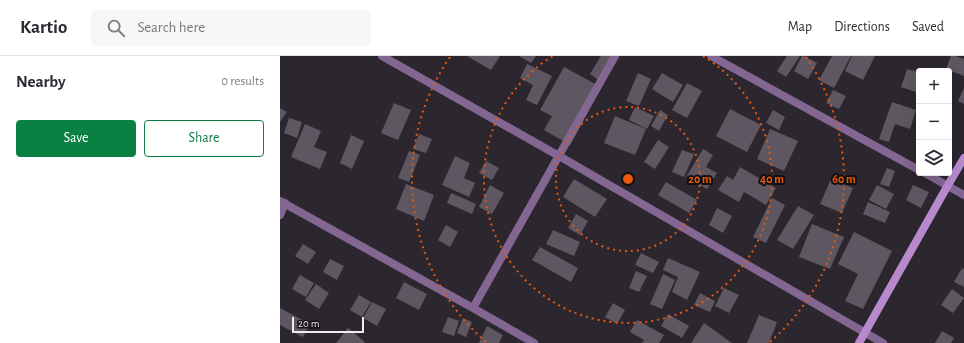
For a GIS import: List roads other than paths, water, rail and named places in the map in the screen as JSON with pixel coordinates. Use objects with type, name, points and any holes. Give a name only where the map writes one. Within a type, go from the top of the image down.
[{"type":"street","points":[[382,56],[559,156],[883,343]]},
{"type":"street","points":[[473,308],[615,56]]},
{"type":"street","points":[[711,56],[916,168]]},
{"type":"street","points":[[859,343],[964,158]]},
{"type":"street","points":[[931,176],[964,195]]},
{"type":"street","points":[[280,215],[282,202],[534,343]]}]
